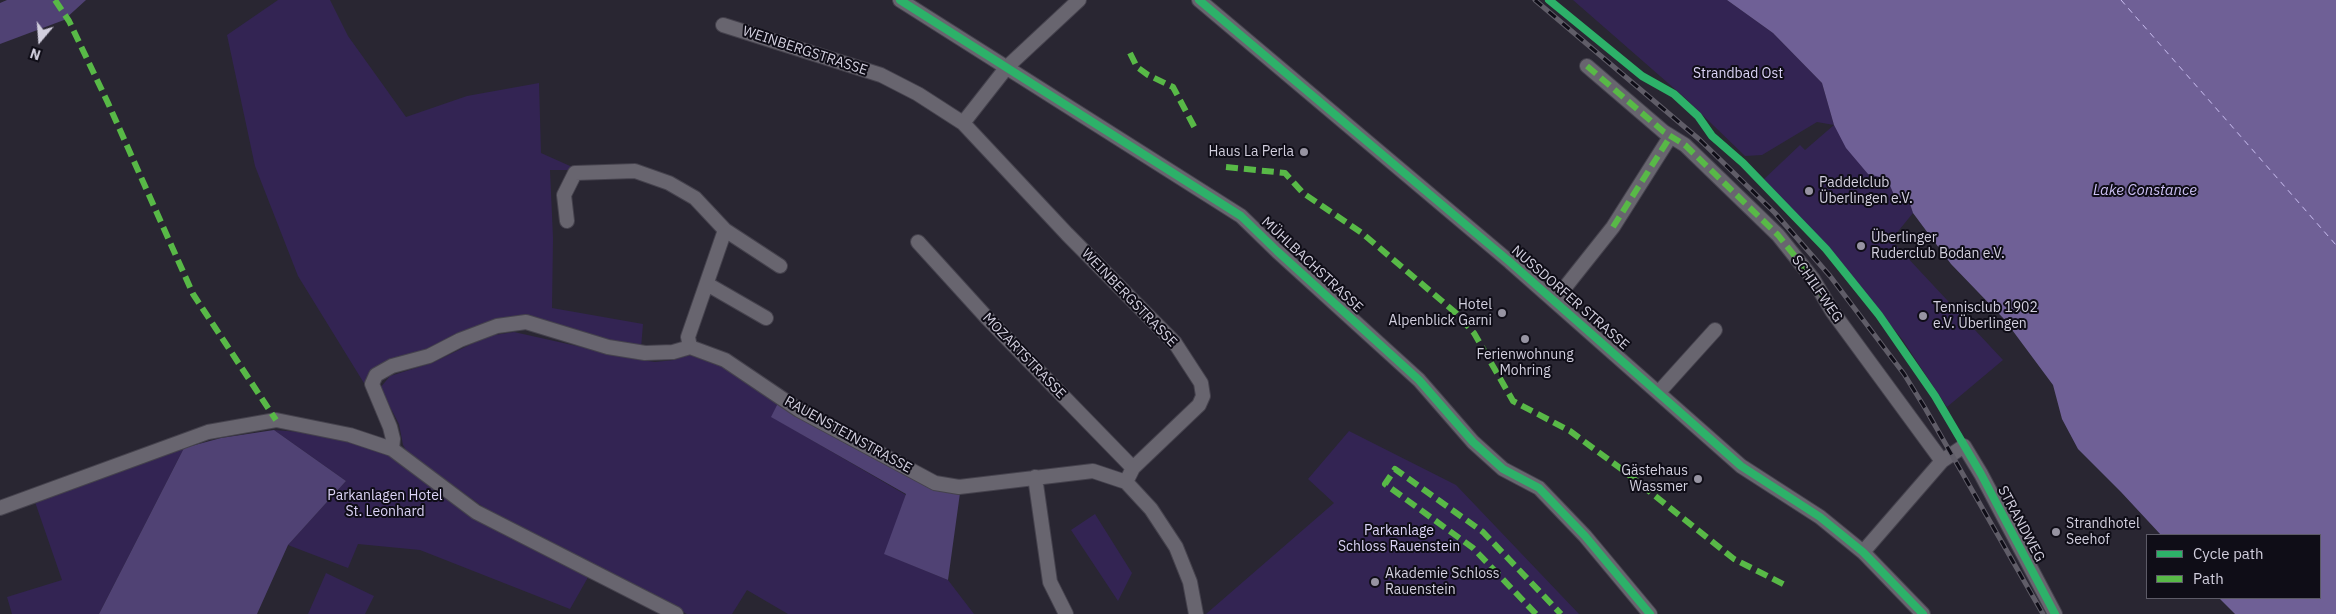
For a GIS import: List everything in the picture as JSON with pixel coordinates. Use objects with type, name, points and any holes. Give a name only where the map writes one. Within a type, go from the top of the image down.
[{"type":"street","name":"MÜHLBACHSTRASSE","points":[[900,0],[1007,66],[1241,216],[1420,380],[1472,442],[1503,469],[1539,488],[1585,536],[1650,614]]},
{"type":"street","points":[[964,123],[1007,66],[1079,0]]},
{"type":"street","name":"NUSSDORFER STRASSE","points":[[1199,0],[1554,300],[1741,466],[1820,517],[1863,552],[1923,614]]},
{"type":"street","name":"WEINBERGSTRASSE","points":[[723,25],[881,75],[918,94],[964,123],[1067,234],[1175,343],[1200,384],[1203,396],[1198,405],[1134,468],[1126,482]]},
{"type":"street","name":"SCHILFWEG","points":[[1587,66],[1670,137],[1685,145],[1778,235],[1813,279],[1832,311],[1942,461]]},
{"type":"street","points":[[1554,300],[1613,227],[1670,137]]},
{"type":"street","points":[[567,221],[564,195],[574,173],[635,172],[668,183],[695,198],[725,230],[780,266]]},
{"type":"street","points":[[392,449],[393,439],[390,427],[372,384],[376,375],[392,366],[429,356],[460,340],[497,326],[526,322],[608,347],[645,353],[673,352],[690,347],[688,337],[725,230]]},
{"type":"street","name":"MOZARTSTRASSE","points":[[918,242],[988,319],[1134,468]]},
{"type":"street","points":[[707,284],[766,318]]},
{"type":"street","points":[[1659,392],[1715,330]]},
{"type":"street","name":"RAUENSTEINSTRASSE","points":[[690,347],[725,360],[798,410],[935,483],[959,487],[1093,471],[1126,482],[1151,509],[1176,547],[1190,582],[1196,614]]},
{"type":"street","points":[[0,508],[208,432],[276,420],[350,435],[392,449],[476,512],[676,614]]},
{"type":"street","name":"STRANDWEG","points":[[1942,461],[1964,446],[1981,474],[2055,614]]},
{"type":"street","points":[[1863,552],[1942,461]]},
{"type":"street","points":[[1035,477],[1050,582],[1066,614]]},
{"type":"green space","points":[[278,0],[330,0],[348,36],[406,117],[467,96],[539,83],[541,153],[579,170],[550,170],[553,238],[552,308],[643,324],[641,348],[614,345],[522,316],[427,353],[383,366],[367,388],[298,276],[255,166],[227,35]]},
{"type":"green space","name":"Strandbad Ost","points":[[1573,0],[1727,0],[1773,33],[1822,83],[1834,125],[1817,122],[1762,155],[1745,156],[1684,97]]},
{"type":"green space","points":[[1834,125],[1868,174],[1887,179],[1895,197],[1908,198],[1913,213],[1891,240],[2003,360],[1947,407],[1902,339],[1817,237],[1763,180],[1800,145],[1805,150]]},
{"type":"green space","points":[[514,332],[655,362],[674,360],[689,355],[726,368],[778,403],[772,417],[906,495],[885,554],[948,580],[974,614],[788,614],[747,590],[732,614],[687,614],[486,509],[407,452],[403,445],[399,424],[380,388],[390,376],[432,363],[488,336]]},
{"type":"green space","name":"Parkanlagen Hotel St. Leonhard","points":[[274,430],[325,434],[388,455],[469,512],[591,572],[570,609],[420,550],[358,544],[348,568],[288,545],[346,481]]},
{"type":"green space","name":"Parkanlage Schloss Rauenstein","points":[[1349,431],[1456,485],[1579,614],[1206,614],[1334,503],[1308,479]]},
{"type":"green space","points":[[184,448],[99,614],[12,614],[7,597],[62,580],[35,502]]},
{"type":"green space","points":[[1095,514],[1132,573],[1118,601],[1071,530]]},
{"type":"green space","points":[[326,573],[374,596],[365,614],[308,614]]},
{"type":"shaded area","points":[[7,0],[86,0],[64,20],[0,44],[0,3]]},
{"type":"shaded area","points":[[778,403],[960,493],[948,580],[884,554],[906,494],[771,417]]},
{"type":"shaded area","points":[[274,430],[346,481],[288,545],[257,614],[99,614],[184,448],[221,438]]},
{"type":"water","name":"Lake Constance","points":[[1727,0],[2336,0],[2336,614],[2235,614],[2220,599],[2321,599],[2321,534],[2160,534],[2078,449],[2062,419],[2053,385],[2004,319],[1951,264],[1913,213],[1908,198],[1895,197],[1887,179],[1868,174],[1846,148],[1834,125],[1822,83],[1773,33]]},
{"type":"ferry route","points":[[2121,0],[2336,245]]},
{"type":"railway","points":[[1535,0],[1700,140],[1775,213],[1830,276],[1904,374],[2043,614]]},
{"type":"marked path","points":[[55,0],[69,21],[108,103],[193,294],[276,420]]},
{"type":"marked path","points":[[1130,53],[1137,67],[1148,75],[1173,87],[1197,132]]},
{"type":"marked path","points":[[1587,66],[1664,132],[1685,145],[1778,235],[1813,279],[1832,311]]},
{"type":"marked path","points":[[1613,227],[1670,137]]},
{"type":"marked path","points":[[1226,167],[1285,173],[1303,193],[1362,233],[1456,313],[1474,333],[1513,401],[1570,431],[1624,471],[1734,559],[1787,586]]},
{"type":"marked path","points":[[1536,614],[1473,548],[1385,484],[1395,469],[1483,532],[1561,614]]},
{"type":"cycle path","points":[[900,0],[1241,216],[1419,380],[1473,442],[1503,469],[1539,488],[1585,536],[1650,614]]},
{"type":"cycle path","points":[[1199,0],[1510,262],[1741,466],[1820,517],[1863,552],[1923,614]]},
{"type":"cycle path","points":[[1549,0],[1642,76],[1674,94],[1698,116],[1712,136],[1743,163],[1826,249],[1879,315],[1935,396],[1981,474],[2055,614]]},
{"type":"place","name":"Haus La Perla","points":[[1304,152]]},
{"type":"place","name":"Paddelclub Überlingen e.V.","points":[[1809,191]]},
{"type":"place","name":"Überlinger Ruderclub Bodan e.V.","points":[[1861,246]]},
{"type":"place","name":"Hotel Alpenblick Garni","points":[[1502,313]]},
{"type":"place","name":"Tennisclub 1902 e.V. Überlingen","points":[[1923,316]]},
{"type":"place","name":"Ferienwohnung Mohring","points":[[1525,339]]},
{"type":"place","name":"Gästehaus Wassmer","points":[[1698,479]]},
{"type":"place","name":"Strandhotel Seehof","points":[[2056,532]]},
{"type":"place","name":"Akademie Schloss Rauenstein","points":[[1375,582]]}]
